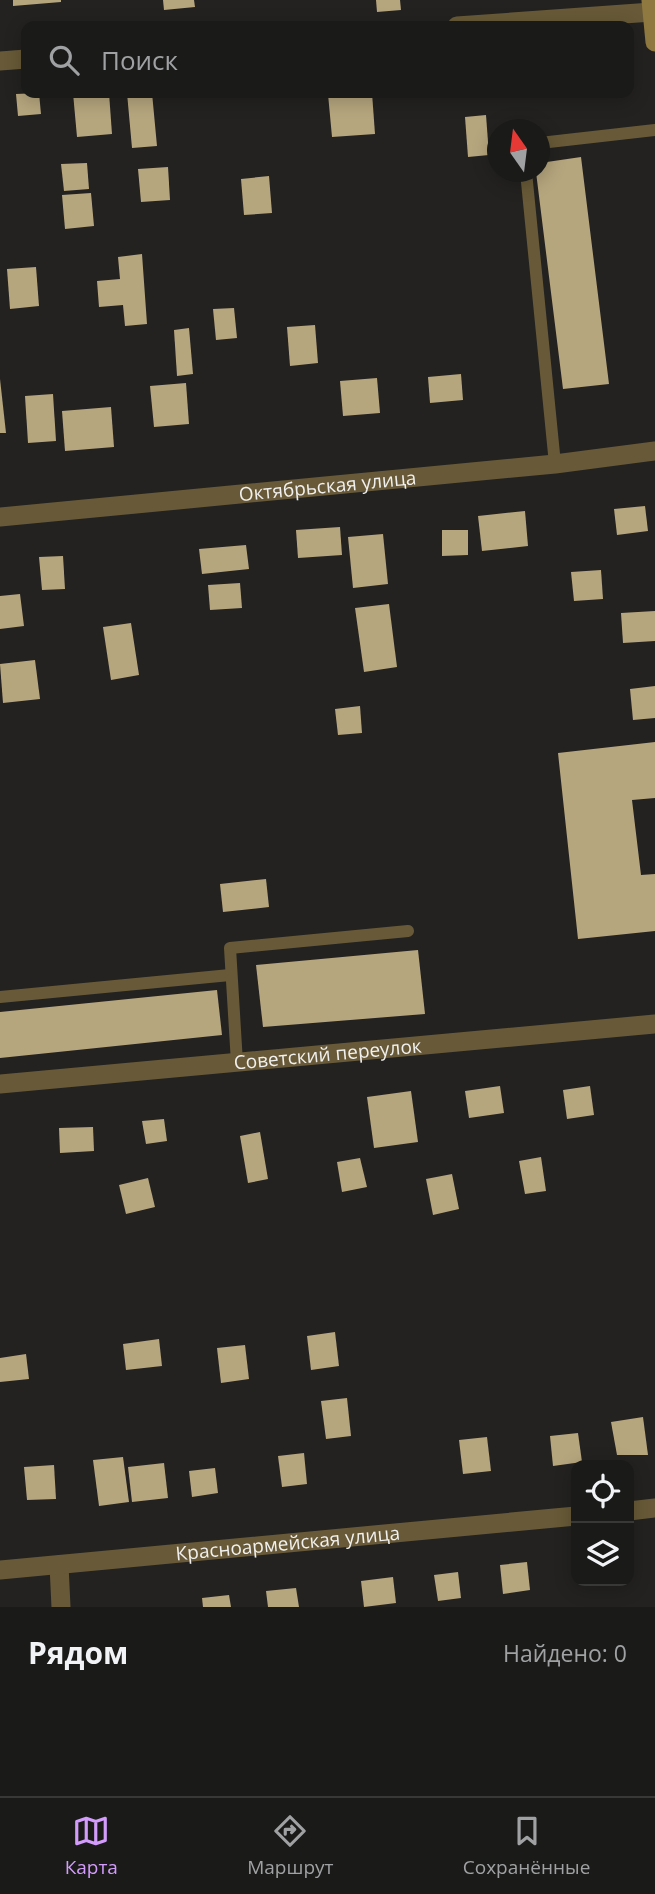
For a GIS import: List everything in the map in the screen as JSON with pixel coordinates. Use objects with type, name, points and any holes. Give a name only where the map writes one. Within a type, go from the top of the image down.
[{"type":"main road","points":[[651,6],[655,42]]},
{"type":"street","points":[[506,21],[651,6]]},
{"type":"street","points":[[0,61],[21,59]]},
{"type":"street","name":"Октябрьская улица","points":[[0,517],[555,464],[655,451]]},
{"type":"street","name":"Советский переулок","points":[[0,1084],[655,1024]]},
{"type":"street","points":[[634,1510],[655,1508]]},
{"type":"street","name":"Красноармейская улица","points":[[0,1570],[571,1516]]},
{"type":"street","points":[[59,1565],[61,1607]]},
{"type":"lane","points":[[550,142],[655,130]]},
{"type":"lane","points":[[527,182],[555,464]]},
{"type":"lane","points":[[237,1062],[230,948],[408,932]]},
{"type":"lane","points":[[0,997],[230,975]]},
{"type":"building","points":[[13,0],[61,0],[61,2],[13,6]]},
{"type":"building","points":[[163,0],[194,0],[195,7],[164,10]]},
{"type":"building","points":[[376,0],[400,0],[401,10],[377,12]]},
{"type":"building","points":[[16,94],[21,94],[21,98],[39,98],[41,114],[18,116]]},
{"type":"building","points":[[73,98],[109,98],[112,134],[77,137]]},
{"type":"building","points":[[127,98],[152,98],[157,146],[132,148]]},
{"type":"building","points":[[328,98],[372,98],[375,134],[332,137]]},
{"type":"building","points":[[486,115],[487,155],[468,157],[465,117]]},
{"type":"building","points":[[581,157],[609,384],[563,389],[537,182],[550,182],[550,162]]},
{"type":"building","points":[[87,163],[89,189],[64,191],[61,164]]},
{"type":"building","points":[[168,167],[170,200],[141,202],[138,169]]},
{"type":"building","points":[[269,176],[272,213],[244,215],[241,179]]},
{"type":"building","points":[[91,193],[94,226],[65,229],[62,195]]},
{"type":"building","points":[[142,254],[147,324],[125,326],[123,305],[99,307],[97,281],[120,279],[118,257]]},
{"type":"building","points":[[36,267],[39,306],[10,309],[7,269]]},
{"type":"building","points":[[234,308],[237,338],[216,340],[213,309]]},
{"type":"building","points":[[315,325],[318,363],[290,366],[287,327]]},
{"type":"building","points":[[189,328],[193,374],[177,376],[174,330]]},
{"type":"building","points":[[461,374],[463,400],[430,403],[428,377]]},
{"type":"building","points":[[377,378],[380,413],[343,416],[340,381]]},
{"type":"building","points":[[0,379],[6,433],[0,433]]},
{"type":"building","points":[[186,383],[189,424],[154,427],[150,386]]},
{"type":"building","points":[[53,394],[56,441],[28,443],[25,396]]},
{"type":"building","points":[[111,407],[114,447],[65,451],[62,411]]},
{"type":"building","points":[[645,506],[648,531],[617,535],[614,509]]},
{"type":"building","points":[[525,511],[528,546],[482,551],[478,516]]},
{"type":"building","points":[[340,527],[342,555],[298,558],[296,530]]},
{"type":"building","points":[[442,530],[468,530],[468,555],[442,556]]},
{"type":"building","points":[[383,534],[388,584],[353,588],[348,537]]},
{"type":"building","points":[[246,545],[249,569],[202,574],[199,549]]},
{"type":"building","points":[[63,556],[65,589],[42,590],[39,557]]},
{"type":"building","points":[[601,570],[603,599],[574,601],[571,572]]},
{"type":"building","points":[[240,583],[242,608],[210,610],[208,585]]},
{"type":"building","points":[[20,594],[24,626],[0,629],[0,596]]},
{"type":"building","points":[[389,604],[397,667],[364,672],[355,608]]},
{"type":"building","points":[[655,611],[655,641],[623,643],[621,613]]},
{"type":"building","points":[[131,623],[139,675],[111,680],[103,627]]},
{"type":"building","points":[[35,660],[40,699],[3,703],[0,664]]},
{"type":"building","points":[[655,686],[655,718],[633,720],[630,689]]},
{"type":"building","points":[[360,706],[362,733],[338,735],[335,709]]},
{"type":"building","points":[[655,742],[655,798],[632,800],[641,875],[655,874],[655,931],[578,939],[558,753]]},
{"type":"building","points":[[266,879],[269,907],[223,912],[220,884]]},
{"type":"building","points":[[418,950],[425,1014],[263,1027],[256,965]]},
{"type":"building","points":[[217,990],[222,1035],[0,1058],[0,1012]]},
{"type":"building","points":[[500,1086],[504,1113],[469,1118],[465,1091]]},
{"type":"building","points":[[590,1086],[594,1115],[567,1119],[563,1090]]},
{"type":"building","points":[[411,1091],[418,1142],[374,1148],[367,1097]]},
{"type":"building","points":[[164,1119],[167,1141],[146,1144],[142,1121]]},
{"type":"building","points":[[93,1127],[94,1151],[60,1153],[59,1128]]},
{"type":"building","points":[[260,1132],[268,1179],[248,1183],[240,1136]]},
{"type":"building","points":[[541,1157],[546,1191],[525,1194],[519,1161]]},
{"type":"building","points":[[360,1158],[367,1187],[342,1192],[337,1162]]},
{"type":"building","points":[[452,1174],[459,1209],[433,1215],[426,1179]]},
{"type":"building","points":[[148,1178],[155,1207],[126,1214],[119,1185]]},
{"type":"building","points":[[335,1332],[339,1366],[311,1370],[307,1336]]},
{"type":"building","points":[[159,1339],[162,1366],[126,1370],[123,1344]]},
{"type":"building","points":[[245,1345],[249,1379],[221,1383],[217,1348]]},
{"type":"building","points":[[26,1354],[29,1379],[0,1382],[0,1358]]},
{"type":"building","points":[[347,1398],[351,1436],[326,1439],[321,1401]]},
{"type":"building","points":[[643,1417],[648,1455],[617,1455],[611,1422]]},
{"type":"building","points":[[578,1433],[582,1460],[571,1460],[571,1464],[553,1466],[550,1436]]},
{"type":"building","points":[[487,1437],[491,1471],[463,1474],[459,1440]]},
{"type":"building","points":[[304,1453],[307,1484],[282,1487],[278,1456]]},
{"type":"building","points":[[123,1457],[129,1502],[99,1506],[93,1460]]},
{"type":"building","points":[[164,1463],[168,1498],[132,1502],[128,1467]]},
{"type":"building","points":[[54,1465],[56,1499],[27,1500],[24,1467]]},
{"type":"building","points":[[215,1468],[218,1493],[192,1497],[189,1471]]},
{"type":"building","points":[[527,1562],[530,1590],[503,1594],[500,1565]]},
{"type":"building","points":[[458,1572],[461,1598],[438,1601],[434,1575]]},
{"type":"building","points":[[393,1577],[396,1603],[364,1607],[361,1581]]},
{"type":"building","points":[[296,1588],[299,1607],[268,1607],[266,1591]]},
{"type":"building","points":[[229,1595],[231,1607],[203,1607],[202,1598]]}]
